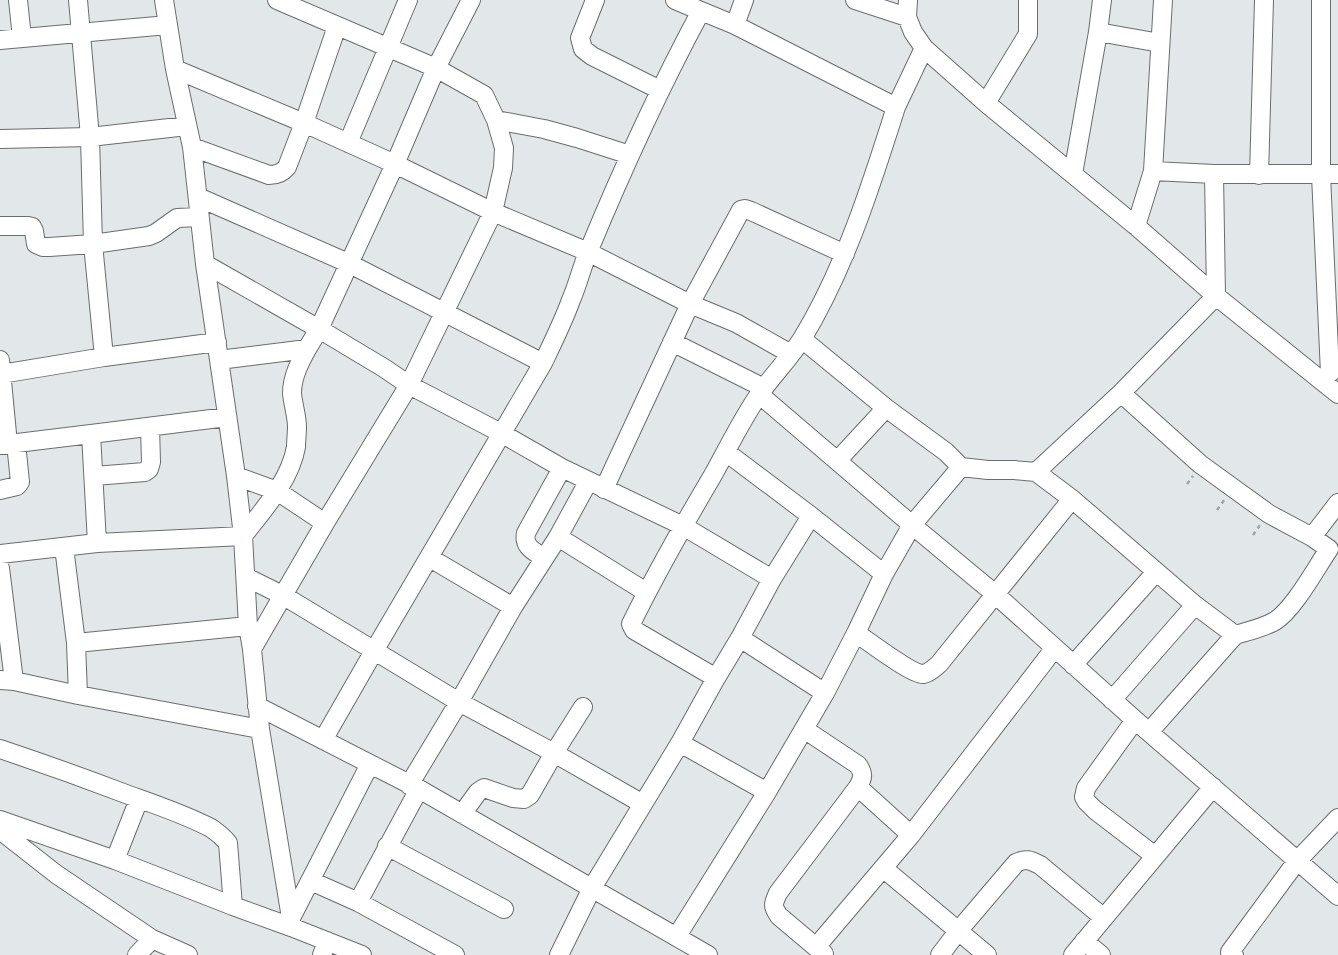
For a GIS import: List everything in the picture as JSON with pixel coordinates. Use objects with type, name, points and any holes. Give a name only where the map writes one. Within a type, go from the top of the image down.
[{"type":"street","points":[[18,0],[22,38]]},
{"type":"street","points":[[78,0],[90,137],[93,244],[104,357]]},
{"type":"street","points":[[164,0],[175,69],[192,147],[205,264],[228,417],[243,536],[248,626],[257,706],[291,923]]},
{"type":"street","points":[[252,649],[408,385],[493,212],[503,168],[504,148],[496,120],[484,94],[436,68],[277,0]]},
{"type":"street","points":[[348,143],[408,0]]},
{"type":"street","points":[[243,536],[277,491],[290,465],[295,448],[297,427],[292,390],[297,368],[319,329],[395,164],[436,68],[471,0]]},
{"type":"street","points":[[595,0],[580,38],[583,49],[592,56],[660,90]]},
{"type":"street","points":[[675,0],[735,25],[896,107]]},
{"type":"street","points":[[735,25],[744,0]]},
{"type":"street","points":[[854,0],[909,16],[924,48],[986,102],[1136,226],[1216,296],[1330,373]]},
{"type":"street","points":[[986,102],[1028,34],[1028,0]]},
{"type":"street","points":[[1073,174],[1102,0]]},
{"type":"street","points":[[1136,226],[1153,171],[1163,0]]},
{"type":"street","points":[[1259,175],[1264,0]]},
{"type":"street","points":[[1321,0],[1330,175],[1330,373],[1338,394]]},
{"type":"street","points":[[323,740],[543,363],[572,299],[588,252],[630,154],[660,90],[701,12]]},
{"type":"street","points":[[0,40],[168,25]]},
{"type":"street","points":[[192,147],[269,175],[276,175],[282,172],[287,167],[304,123],[337,26]]},
{"type":"street","points":[[1098,32],[1160,43]]},
{"type":"street","points":[[716,678],[634,630],[630,624],[740,425],[762,391],[802,339],[821,302],[845,254],[871,186],[896,107],[924,48]]},
{"type":"street","points":[[175,69],[304,123],[395,164],[493,212],[588,252],[690,304],[736,323],[791,354]]},
{"type":"street","points":[[496,120],[544,129],[630,154]]},
{"type":"street","points":[[0,139],[90,137],[187,126]]},
{"type":"street","points":[[1153,171],[1214,174],[1330,175]]},
{"type":"street","points":[[1036,472],[1121,392],[1216,296],[1214,174]]},
{"type":"street","points":[[198,197],[348,263],[543,363]]},
{"type":"street","points":[[604,489],[690,304],[741,210],[751,211],[845,254]]},
{"type":"street","points":[[0,226],[32,227],[36,244],[43,247],[93,244],[149,236],[177,218],[199,217]]},
{"type":"street","points":[[205,264],[319,329],[384,368],[408,385],[501,433],[588,482],[683,526],[772,578]]},
{"type":"street","points":[[802,339],[886,408],[946,452],[961,467],[1036,472],[1072,499],[1195,605],[1235,635]]},
{"type":"street","points":[[0,490],[17,486],[20,482],[8,444],[1,367],[104,357],[217,342]]},
{"type":"street","points":[[672,342],[762,391],[837,461],[995,594],[1054,649],[1338,896]]},
{"type":"street","points":[[219,360],[307,349]]},
{"type":"street","points":[[1121,392],[1200,464],[1269,514],[1312,537],[1334,552],[1287,612],[1258,629],[1235,635],[1149,732]]},
{"type":"street","points":[[837,461],[886,408]]},
{"type":"street","points":[[8,444],[228,417]]},
{"type":"street","points":[[94,476],[144,472],[149,469],[151,462],[150,427]]},
{"type":"street","points":[[91,434],[97,543]]},
{"type":"street","points":[[726,452],[884,574]]},
{"type":"street","points":[[677,936],[767,792],[825,693],[884,574],[912,525],[961,467]]},
{"type":"street","points":[[544,558],[527,546],[524,540],[562,468]]},
{"type":"street","points":[[236,476],[277,491],[325,523]]},
{"type":"street","points":[[358,902],[387,846],[414,787],[459,702],[513,606],[558,537],[588,482]]},
{"type":"street","points":[[856,633],[910,670],[922,674],[930,672],[939,664],[1072,499]]},
{"type":"street","points":[[1312,537],[1338,503]]},
{"type":"street","points":[[559,955],[592,888],[680,743],[772,578],[811,516]]},
{"type":"street","points":[[0,554],[97,543],[243,536]]},
{"type":"street","points":[[558,537],[646,592]]},
{"type":"street","points":[[64,547],[76,643],[78,695]]},
{"type":"street","points":[[430,558],[513,606]]},
{"type":"street","points":[[0,568],[7,681],[260,729]]},
{"type":"street","points":[[1073,665],[1156,572]]},
{"type":"street","points":[[246,577],[284,596],[459,702],[643,804]]},
{"type":"street","points":[[1112,700],[1195,605]]},
{"type":"street","points":[[76,643],[248,626]]},
{"type":"street","points":[[740,638],[825,693]]},
{"type":"street","points":[[804,729],[858,765],[863,776],[858,788],[778,894],[774,903],[774,909],[779,916],[820,951],[882,868],[910,835],[1054,649]]},
{"type":"street","points":[[257,706],[414,787],[462,814],[677,936],[690,951],[708,955]]},
{"type":"street","points":[[462,814],[478,792],[484,788],[513,798],[524,799],[530,795],[583,707]]},
{"type":"street","points":[[1135,720],[1086,788],[1084,797],[1095,810],[1155,856]]},
{"type":"street","points":[[680,743],[767,792]]},
{"type":"street","points":[[0,749],[38,761],[139,799],[204,825],[224,838],[228,843],[232,906]]},
{"type":"street","points":[[291,923],[370,764]]},
{"type":"street","points":[[1072,955],[1213,787]]},
{"type":"street","points":[[858,788],[910,835]]},
{"type":"street","points":[[115,860],[139,799]]},
{"type":"street","points":[[1230,954],[1297,861],[1338,818]]},
{"type":"street","points":[[0,820],[115,860],[232,906],[291,923],[324,948],[362,955]]},
{"type":"street","points":[[0,830],[56,874],[152,939],[188,955]]},
{"type":"street","points":[[387,846],[504,909]]},
{"type":"street","points":[[940,955],[1016,862],[1024,859],[1040,864],[1104,918]]},
{"type":"street","points":[[882,868],[987,955]]},
{"type":"street","points":[[311,881],[358,902],[455,955]]},
{"type":"street","points":[[136,955],[152,939]]},
{"type":"street","points":[[1084,941],[1101,955]]}]
